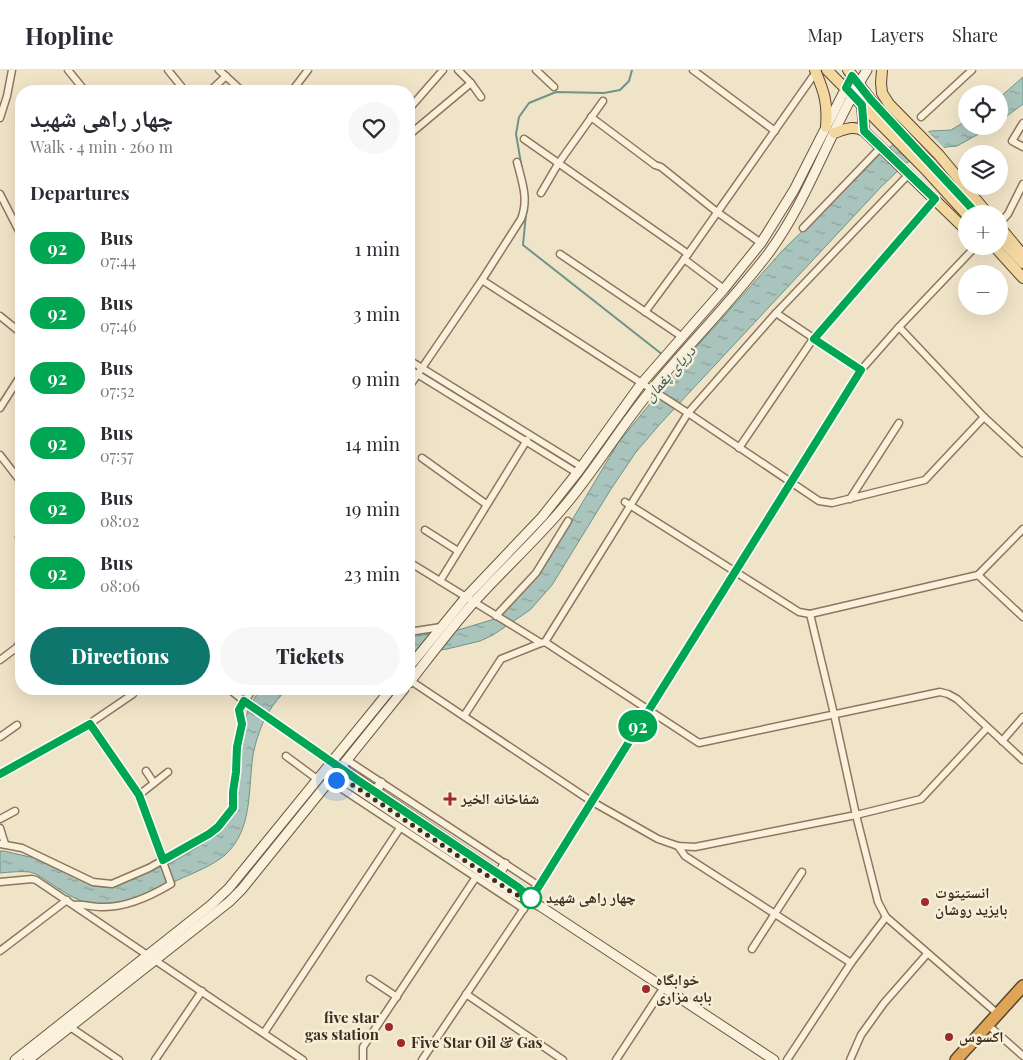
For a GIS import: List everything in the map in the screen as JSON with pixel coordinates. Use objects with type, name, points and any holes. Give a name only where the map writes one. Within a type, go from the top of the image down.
[{"type":"highway","points":[[956,1060],[1023,986]]},
{"type":"main road","points":[[827,70],[862,105],[939,155],[981,205]]},
{"type":"main road","points":[[853,76],[867,70]]},
{"type":"main road","points":[[882,70],[882,93],[894,110],[902,132]]},
{"type":"main road","points":[[415,660],[466,597],[542,517],[579,470],[641,384],[724,289],[761,243],[830,130],[828,108],[815,71]]},
{"type":"main road","points":[[415,676],[474,602],[562,510],[651,390],[769,252],[802,199],[830,130],[849,91],[853,76]]},
{"type":"main road","points":[[853,76],[871,100],[902,132],[959,205]]},
{"type":"main road","points":[[862,105],[864,131]]},
{"type":"main road","points":[[830,130],[850,127],[864,131],[958,222]]},
{"type":"main road","points":[[928,166],[968,205]]},
{"type":"main road","points":[[1008,236],[1023,255]]},
{"type":"main road","points":[[1008,250],[1019,266],[1023,278]]},
{"type":"main road","points":[[1000,255],[1019,266]]},
{"type":"main road","points":[[1005,255],[1019,266]]},
{"type":"main road","points":[[28,1060],[70,1027],[229,888],[386,695]]},
{"type":"main road","points":[[15,1060],[151,957],[229,902],[399,695]]},
{"type":"main road","points":[[331,761],[518,887],[530,900]]},
{"type":"main road","points":[[330,781],[343,780],[357,794],[503,892],[530,900],[540,906],[774,1060]]},
{"type":"main road","points":[[375,792],[381,783]]},
{"type":"main road","points":[[499,874],[505,864]]},
{"type":"street","points":[[0,118],[12,70]]},
{"type":"street","points":[[68,70],[80,85]]},
{"type":"street","points":[[168,70],[180,85]]},
{"type":"street","points":[[219,70],[236,85]]},
{"type":"street","points":[[297,85],[308,70]]},
{"type":"street","points":[[415,102],[443,70]]},
{"type":"street","points":[[458,70],[481,97]]},
{"type":"street","points":[[536,70],[554,87]]},
{"type":"street","points":[[693,70],[775,131]]},
{"type":"street","points":[[921,117],[972,70]]},
{"type":"street","points":[[645,312],[775,131],[815,71]]},
{"type":"street","points":[[216,85],[226,76]]},
{"type":"street","points":[[415,129],[471,84]]},
{"type":"street","points":[[0,89],[7,96]]},
{"type":"street","points":[[541,193],[558,164],[603,101]]},
{"type":"street","points":[[591,117],[761,243]]},
{"type":"street","points":[[1023,123],[1012,141],[1023,147]]},
{"type":"street","points":[[524,139],[686,257],[724,289]]},
{"type":"street","points":[[803,228],[883,148]]},
{"type":"street","points":[[415,377],[482,280],[521,219],[524,210],[524,189],[517,162]]},
{"type":"street","points":[[464,716],[501,659],[543,643],[628,504],[688,413],[776,313],[906,171]]},
{"type":"street","points":[[1008,214],[1023,184]]},
{"type":"street","points":[[0,194],[15,223]]},
{"type":"street","points":[[739,448],[814,339],[935,199]]},
{"type":"street","points":[[560,254],[681,336]]},
{"type":"street","points":[[422,1060],[530,900],[861,370],[967,255]]},
{"type":"street","points":[[482,280],[688,413],[819,501],[832,503],[925,480],[984,417]]},
{"type":"street","points":[[776,313],[861,370]]},
{"type":"street","points":[[0,316],[15,327]]},
{"type":"street","points":[[899,327],[984,417],[1023,453]]},
{"type":"street","points":[[415,367],[525,442],[579,470]]},
{"type":"street","points":[[415,370],[530,435],[579,470]]},
{"type":"street","points":[[0,408],[15,384]]},
{"type":"street","points":[[850,499],[899,423]]},
{"type":"street","points":[[440,582],[530,435]]},
{"type":"street","points":[[0,455],[15,473]]},
{"type":"street","points":[[422,458],[486,504]]},
{"type":"street","points":[[628,504],[799,612],[810,614],[978,575],[1023,530]]},
{"type":"street","points":[[497,616],[536,573],[568,521]]},
{"type":"street","points":[[425,530],[458,551]]},
{"type":"street","points":[[415,566],[510,626],[543,643],[699,743],[940,692],[957,699],[1023,760]]},
{"type":"street","points":[[978,575],[1023,617]]},
{"type":"street","points":[[810,614],[878,902],[886,917],[998,1014]]},
{"type":"street","points":[[415,631],[441,628]]},
{"type":"street","points":[[0,660],[15,649]]},
{"type":"street","points":[[415,685],[591,800],[658,839],[678,846],[695,848],[856,815],[921,799],[987,728]]},
{"type":"street","points":[[0,774],[90,724],[131,695]]},
{"type":"street","points":[[237,695],[331,761]]},
{"type":"street","points":[[0,828],[2,844],[22,848],[93,882],[112,884],[164,863],[218,827],[233,808],[237,747],[242,724],[239,710],[247,703],[250,695]]},
{"type":"street","points":[[1002,741],[1023,717]]},
{"type":"street","points":[[74,905],[113,907],[129,904],[171,884],[139,795],[90,724]]},
{"type":"street","points":[[0,737],[16,725]]},
{"type":"street","points":[[286,756],[317,779]]},
{"type":"street","points":[[347,760],[538,886]]},
{"type":"street","points":[[146,771],[154,783]]},
{"type":"street","points":[[139,795],[168,772]]},
{"type":"street","points":[[357,794],[400,828],[476,877],[503,892],[524,909]]},
{"type":"street","points":[[0,819],[15,811]]},
{"type":"street","points":[[264,1032],[400,828]]},
{"type":"street","points":[[678,846],[685,856],[851,963]]},
{"type":"street","points":[[752,949],[802,872]]},
{"type":"street","points":[[362,1060],[363,1047],[476,877]]},
{"type":"street","points":[[0,882],[32,879],[67,900],[303,1060]]},
{"type":"street","points":[[0,951],[67,900]]},
{"type":"street","points":[[787,1060],[851,963],[886,917]]},
{"type":"street","points":[[850,1060],[861,1035],[884,1003],[927,954]]},
{"type":"street","points":[[370,979],[397,997]]},
{"type":"street","points":[[616,1060],[664,987]]},
{"type":"street","points":[[155,1060],[202,991]]},
{"type":"street","points":[[466,994],[564,1060]]},
{"type":"street","points":[[988,1025],[1023,1056]]},
{"type":"street","points":[[70,1027],[119,1060]]},
{"type":"water","points":[[1023,77],[1023,104],[1008,115],[1008,90]]},
{"type":"water","points":[[958,126],[958,135],[977,135],[957,146],[946,147],[906,163],[880,188],[636,452],[552,585],[530,610],[493,635],[480,641],[415,654],[415,636],[458,630],[498,618],[529,586],[544,567],[618,443],[693,351],[782,251],[880,154],[893,145],[931,131],[951,130]]},
{"type":"water","points":[[257,695],[282,695],[269,711],[258,737],[253,755],[245,821],[234,845],[220,859],[143,895],[106,905],[91,904],[76,899],[30,872],[0,873],[0,851],[4,851],[34,858],[88,883],[101,887],[113,887],[158,867],[163,867],[199,846],[217,832],[229,816],[232,806],[240,735]]},
{"type":"pier","points":[[926,130],[945,149],[943,151],[912,163],[891,143]]},
{"type":"waterway","points":[[522,169],[516,134],[519,117],[529,103],[556,92],[604,93],[620,90],[629,81],[632,70]]},
{"type":"waterway","points":[[525,181],[527,191]]},
{"type":"waterway","name":"دریای پغمان","points":[[527,203],[523,245],[663,355]]},
{"type":"bus line","name":"92","points":[[0,774],[90,724],[139,795],[163,860],[209,834],[218,827],[233,808],[237,747],[242,724],[239,710],[244,701],[359,781],[518,887],[531,899],[861,370],[814,339],[935,199],[864,131],[862,105],[846,88],[852,76],[871,100],[968,205]]},
{"type":"place","name":"شفاخانه الخیر","points":[[450,799]]},
{"type":"place","name":"چهار راهی شهید","points":[[531,898]]},
{"type":"place","name":"انستیتوت بایزید روشان","points":[[925,902]]},
{"type":"place","name":"خوابگاه بابه مزاری","points":[[646,989]]},
{"type":"place","name":"five star gas station","points":[[389,1027]]},
{"type":"place","name":"اکسوس","points":[[949,1037]]},
{"type":"place","name":"Five Star Oil & Gas","points":[[401,1043]]},
{"type":"route","points":[[336,780],[343,780],[356,787],[513,893],[530,901],[531,898]]}]
